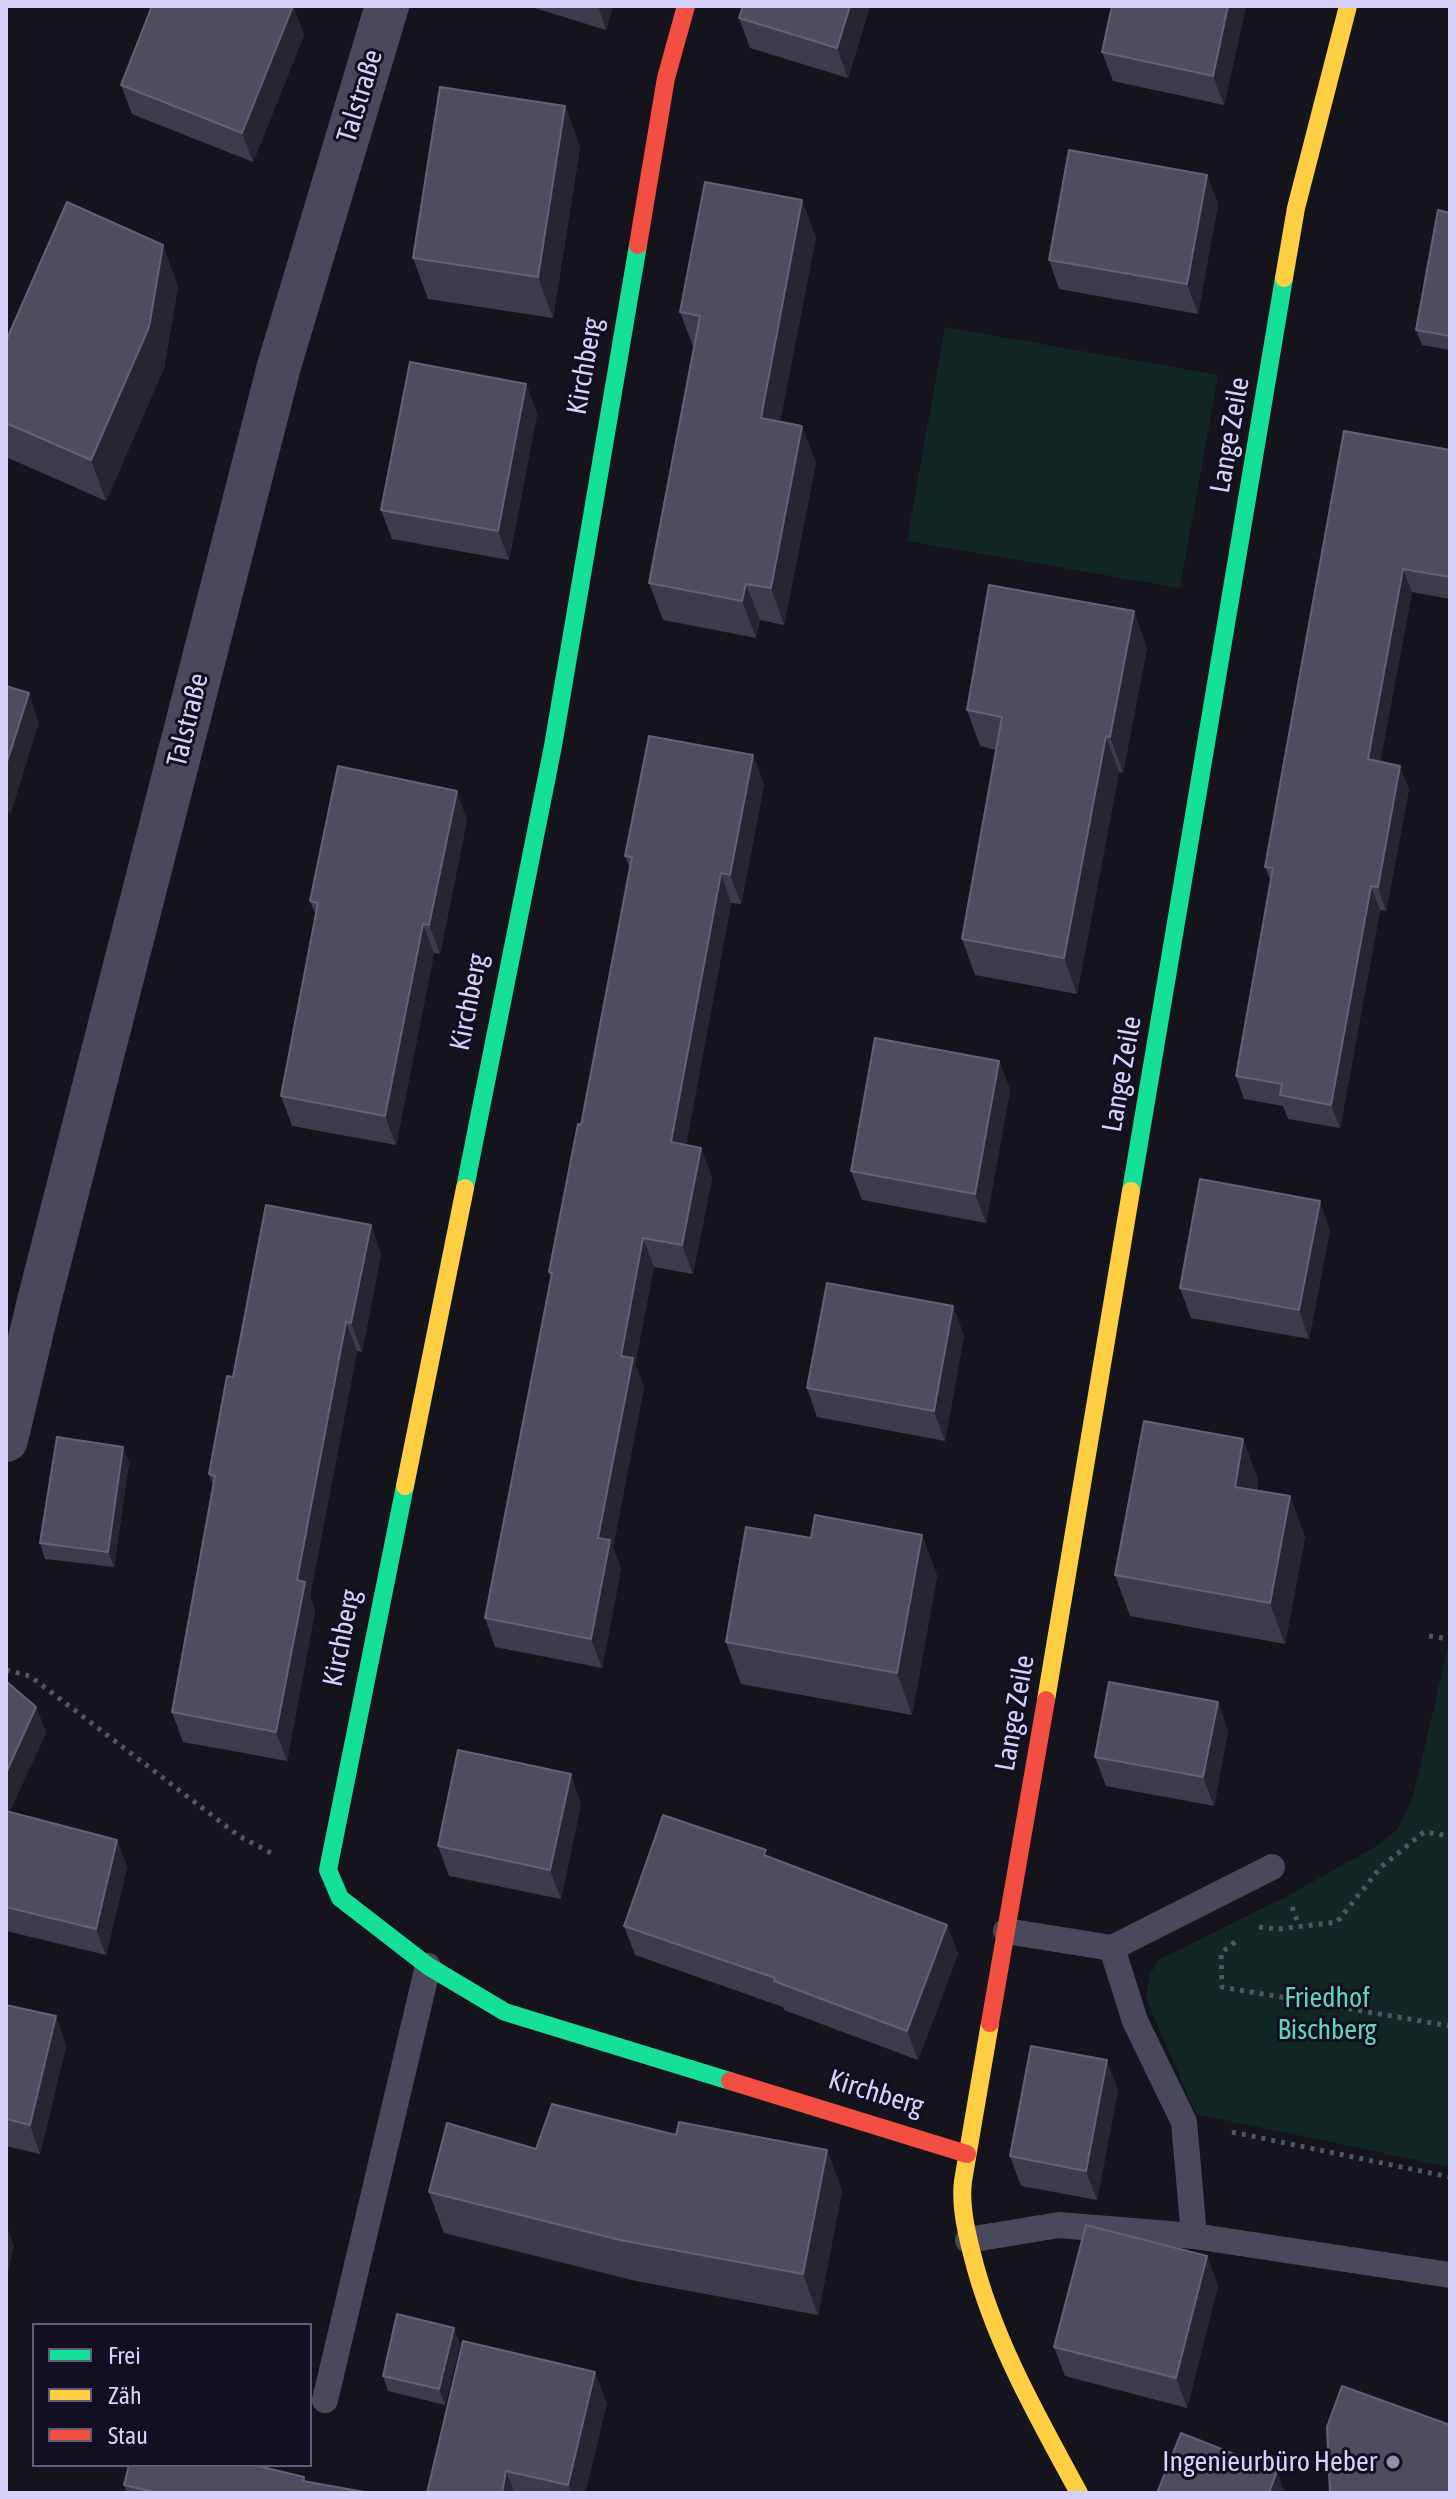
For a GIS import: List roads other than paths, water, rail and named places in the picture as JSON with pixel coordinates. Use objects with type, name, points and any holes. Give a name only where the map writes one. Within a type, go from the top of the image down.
[{"type":"street","name":"Talstraße","points":[[6,1440],[279,366],[387,6]]},
{"type":"street","name":"Kirchberg","points":[[686,6],[666,78],[553,746],[328,1870],[340,1898],[428,1966],[505,2012],[967,2154]]},
{"type":"street","name":"Lange Zeile","points":[[967,2154],[1296,208],[1348,6]]},
{"type":"street","points":[[967,2154],[962,2194],[968,2240],[990,2312],[1016,2377],[1079,2493]]},
{"type":"lane","points":[[1006,1931],[1112,1948],[1272,1867]]},
{"type":"lane","points":[[1112,1948],[1135,2021],[1184,2122],[1194,2236]]},
{"type":"lane","points":[[325,2400],[428,1966]]},
{"type":"lane","points":[[968,2240],[1059,2225],[1194,2236],[1450,2275]]},
{"type":"place","name":"Ingenieurbüro Heber","points":[[1393,2462]]},
{"type":"park label","name":"Friedhof Bischberg","points":[[1327,2014]]}]
